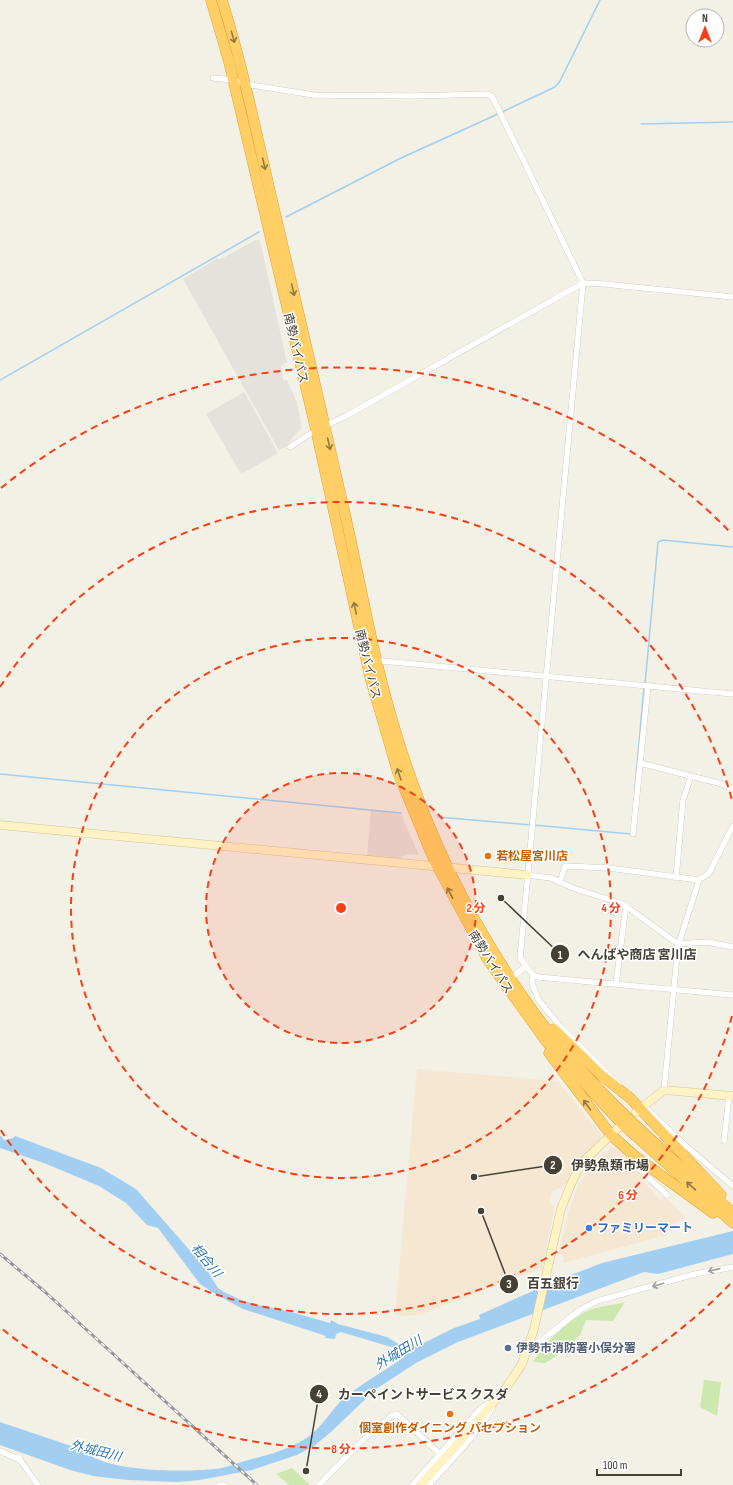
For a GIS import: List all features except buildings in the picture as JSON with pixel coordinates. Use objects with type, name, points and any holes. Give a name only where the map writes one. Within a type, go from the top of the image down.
[{"type":"highway","name":"南勢バイパス","points":[[211,0],[234,80],[392,719],[417,793],[449,867],[477,924],[508,981]]},
{"type":"highway","name":"南勢バイパス","points":[[222,0],[245,84],[321,428],[370,678],[398,774],[436,866],[461,913],[508,981],[546,1041],[620,1122],[732,1221]]},
{"type":"highway","points":[[508,981],[601,1075],[630,1098],[733,1207]]},
{"type":"highway","points":[[508,981],[515,1007],[602,1126],[636,1157],[693,1199],[732,1221]]},
{"type":"street","points":[[214,78],[234,80],[245,84],[314,95],[492,96],[583,284],[531,825],[520,958],[525,967],[533,975],[733,995]]},
{"type":"street","points":[[290,448],[321,428],[583,284],[604,284],[733,297]]},
{"type":"street","points":[[382,661],[733,694]]},
{"type":"street","points":[[633,834],[646,685]]},
{"type":"street","points":[[640,763],[691,776],[733,789]]},
{"type":"street","points":[[676,878],[683,800],[691,776]]},
{"type":"street","points":[[0,825],[544,877],[626,905],[678,944],[707,942],[733,947]]},
{"type":"street","points":[[664,1090],[678,944],[699,880],[709,873],[733,826]]},
{"type":"street","points":[[560,882],[565,866],[609,868],[699,880]]},
{"type":"street","points":[[616,984],[626,905]]},
{"type":"street","points":[[508,981],[525,967]]},
{"type":"street","points":[[533,975],[532,983],[538,1000],[559,1025],[616,1080],[630,1098]]},
{"type":"street","points":[[724,1141],[731,1096],[664,1090],[640,1109],[733,1186]]},
{"type":"street","points":[[421,1485],[522,1371],[534,1330],[561,1209],[571,1184],[582,1164],[619,1127]]},
{"type":"street","points":[[636,1157],[639,1169],[667,1195]]},
{"type":"street","points":[[530,1346],[537,1344],[580,1310],[597,1301],[696,1274],[733,1267]]},
{"type":"street","points":[[412,1485],[479,1410],[487,1404],[493,1403]]},
{"type":"street","points":[[429,1485],[481,1426],[491,1412],[493,1403]]},
{"type":"street","points":[[320,1485],[362,1441],[391,1416],[397,1414],[440,1454]]},
{"type":"street","points":[[0,1451],[19,1458],[38,1485]]},
{"type":"street","points":[[219,1485],[225,1485]]},
{"type":"shaded area","points":[[256,240],[259,240],[261,245],[287,363],[283,363],[284,365],[281,366],[283,380],[287,380],[297,403],[302,428],[291,439],[286,447],[279,450],[183,279],[218,258],[219,260]]},
{"type":"shaded area","points":[[244,392],[278,453],[243,473],[240,472],[206,414]]},
{"type":"shaded area","points":[[371,810],[401,814],[419,855],[407,854],[397,859],[367,856]]},
{"type":"shaded area","points":[[417,1069],[555,1081],[559,1083],[601,1134],[600,1139],[583,1156],[563,1187],[552,1191],[549,1201],[554,1207],[553,1215],[542,1270],[531,1272],[422,1314],[405,1316],[395,1315]]},
{"type":"shaded area","points":[[615,1147],[630,1160],[627,1163],[644,1176],[642,1180],[661,1200],[665,1197],[686,1217],[664,1229],[666,1235],[563,1263],[564,1256],[558,1255],[568,1213],[579,1183],[598,1159],[610,1148]]},
{"type":"green space","points":[[625,1302],[613,1321],[586,1320],[580,1335],[566,1350],[545,1363],[533,1362],[543,1347],[575,1318],[592,1309]]},
{"type":"green space","points":[[704,1380],[721,1382],[717,1416],[700,1407]]},
{"type":"green space","points":[[292,1468],[310,1485],[289,1485],[276,1474]]},
{"type":"water","points":[[0,1135],[4,1140],[15,1136],[101,1168],[136,1189],[207,1270],[218,1288],[224,1292],[241,1300],[262,1306],[291,1312],[330,1323],[331,1320],[338,1324],[387,1337],[405,1348],[418,1346],[454,1328],[480,1319],[479,1315],[553,1282],[602,1263],[733,1231],[733,1254],[658,1274],[644,1272],[458,1342],[416,1363],[376,1389],[331,1432],[314,1446],[297,1455],[252,1470],[200,1480],[177,1482],[128,1480],[93,1476],[70,1470],[0,1445],[0,1422],[83,1450],[94,1458],[127,1467],[185,1471],[227,1467],[277,1452],[305,1439],[319,1427],[345,1397],[400,1360],[408,1352],[341,1332],[336,1334],[335,1339],[325,1338],[326,1336],[243,1309],[200,1284],[158,1228],[147,1225],[126,1203],[99,1186],[44,1163],[0,1148]]},
{"type":"waterway","points":[[502,112],[555,87],[560,81],[600,0]]},
{"type":"waterway","points":[[286,217],[401,158],[498,114]]},
{"type":"waterway","points":[[641,124],[733,122]]},
{"type":"waterway","points":[[0,380],[259,232]]},
{"type":"waterway","points":[[645,684],[658,542],[663,540],[733,547]]},
{"type":"waterway","points":[[635,787],[644,687]]},
{"type":"waterway","points":[[0,774],[401,813]]},
{"type":"waterway","points":[[438,817],[531,825]]},
{"type":"waterway","points":[[534,825],[631,833]]},
{"type":"railway","points":[[0,1254],[44,1291],[257,1485]]},
{"type":"place","name":"若松屋宮川店","points":[[488,856]]},
{"type":"place","name":"へんばや商店 宮川店","points":[[501,898]]},
{"type":"place","name":"伊勢魚類市場","points":[[474,1177]]},
{"type":"place","name":"百五銀行","points":[[481,1211]]},
{"type":"place","name":"ファミリーマート","points":[[589,1228]]},
{"type":"place","name":"伊勢市消防署小俣分署","points":[[508,1348]]},
{"type":"place","name":"個室創作ダイニング パセプション","points":[[450,1414]]},
{"type":"place","name":"カーペイントサービス クスダ","points":[[306,1471]]},
{"type":"water label","name":"相合川","points":[[207,1260]]},
{"type":"water label","name":"外城田川","points":[[398,1352]]},
{"type":"water label","name":"外城田川","points":[[96,1450]]}]
